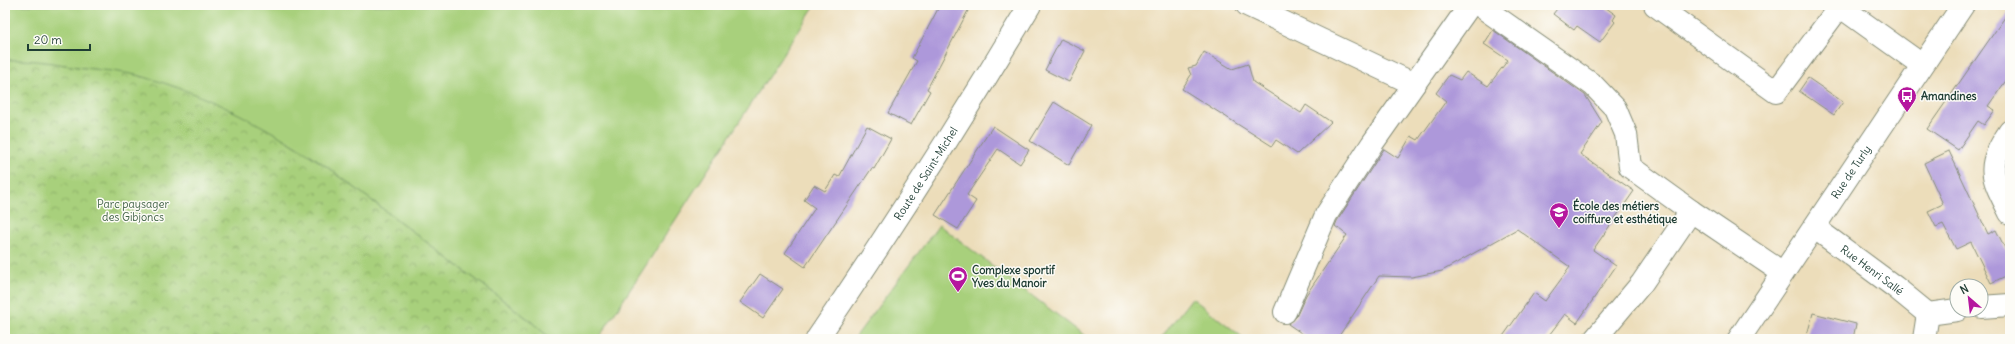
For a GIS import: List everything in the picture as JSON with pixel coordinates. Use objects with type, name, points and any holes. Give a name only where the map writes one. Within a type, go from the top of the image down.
[{"type":"street","name":"Route de Saint-Michel","points":[[817,339],[885,238],[983,84],[1030,5]]},
{"type":"street","points":[[1247,5],[1414,84]]},
{"type":"street","points":[[1285,312],[1326,215],[1414,84],[1470,5]]},
{"type":"street","points":[[1479,5],[1593,85],[1615,108],[1626,134],[1630,167],[1784,274]]},
{"type":"street","points":[[1655,5],[1776,92],[1839,5],[1922,65]]},
{"type":"street","name":"Rue de Turly","points":[[1739,339],[1963,5]]},
{"type":"street","points":[[2010,131],[1994,157],[1993,165],[1999,189],[2010,213]]},
{"type":"street","points":[[1595,339],[1642,283],[1692,210]]},
{"type":"street","name":"Rue Henri Sallé","points":[[1814,228],[1895,287],[1928,314]]},
{"type":"street","points":[[1989,306],[2010,305]]},
{"type":"street","points":[[1924,339],[1928,314],[1949,311]]},
{"type":"green space","points":[[5,5],[815,5],[598,339],[551,339],[528,319],[330,169],[308,153],[264,128],[202,98],[140,76],[43,62],[5,60]]},
{"type":"green space","name":"Parc paysager des Gibjoncs","points":[[5,60],[23,60],[132,74],[190,92],[239,114],[286,140],[330,169],[528,319],[551,339],[5,339]]},
{"type":"green space","name":"Complexe sportif Yves du Manoir","points":[[939,225],[1089,339],[854,339]]},
{"type":"green space","points":[[1192,298],[1245,339],[1160,339]]},
{"type":"building","points":[[940,5],[971,5],[927,89],[930,91],[911,125],[888,113],[917,61],[912,58]]},
{"type":"building","points":[[1560,5],[1602,5],[1616,15],[1613,20],[1615,22],[1600,42],[1577,26],[1574,30],[1553,14]]},
{"type":"building","points":[[2010,10],[2010,75],[1988,106],[1995,110],[1984,125],[1978,121],[1958,150],[1927,129]]},
{"type":"building","points":[[1493,30],[1585,95],[1602,122],[1580,154],[1634,191],[1593,250],[1616,266],[1577,323],[1565,314],[1546,339],[1501,339],[1534,293],[1545,301],[1570,267],[1517,229],[1442,271],[1412,277],[1379,276],[1337,339],[1310,339],[1288,324],[1296,317],[1306,295],[1347,235],[1335,226],[1337,221],[1384,149],[1398,158],[1411,136],[1418,140],[1446,101],[1436,93],[1449,75],[1460,80],[1466,72],[1488,86],[1508,60],[1484,44]]},
{"type":"building","points":[[1061,39],[1085,51],[1069,82],[1045,70]]},
{"type":"building","points":[[1204,52],[1232,69],[1248,64],[1253,82],[1301,113],[1306,105],[1331,122],[1297,154],[1276,140],[1272,146],[1182,89],[1191,75],[1188,68],[1196,66]]},
{"type":"building","points":[[1808,78],[1843,102],[1834,115],[1799,91]]},
{"type":"building","points":[[1054,102],[1091,125],[1069,165],[1030,141]]},
{"type":"building","points":[[867,126],[891,139],[874,169],[872,168],[805,267],[785,253],[815,208],[804,200],[814,185],[825,191],[835,175],[839,177]]},
{"type":"building","points":[[993,126],[1029,150],[1020,164],[998,149],[967,195],[976,201],[958,229],[935,215]]},
{"type":"building","points":[[1949,151],[1988,234],[1996,230],[2010,258],[2010,274],[1991,283],[1971,242],[1956,249],[1943,224],[1936,227],[1928,211],[1943,204],[1924,163]]},
{"type":"building","points":[[760,274],[783,289],[763,318],[740,302]]},
{"type":"building","points":[[1813,313],[1856,324],[1853,339],[1806,339]]},
{"type":"place","name":"Amandines","points":[[1907,113]]},
{"type":"place","name":"École des métiers coiffure et esthétique","points":[[1559,229]]},
{"type":"place","name":"Complexe sportif Yves du Manoir","points":[[958,293]]}]
